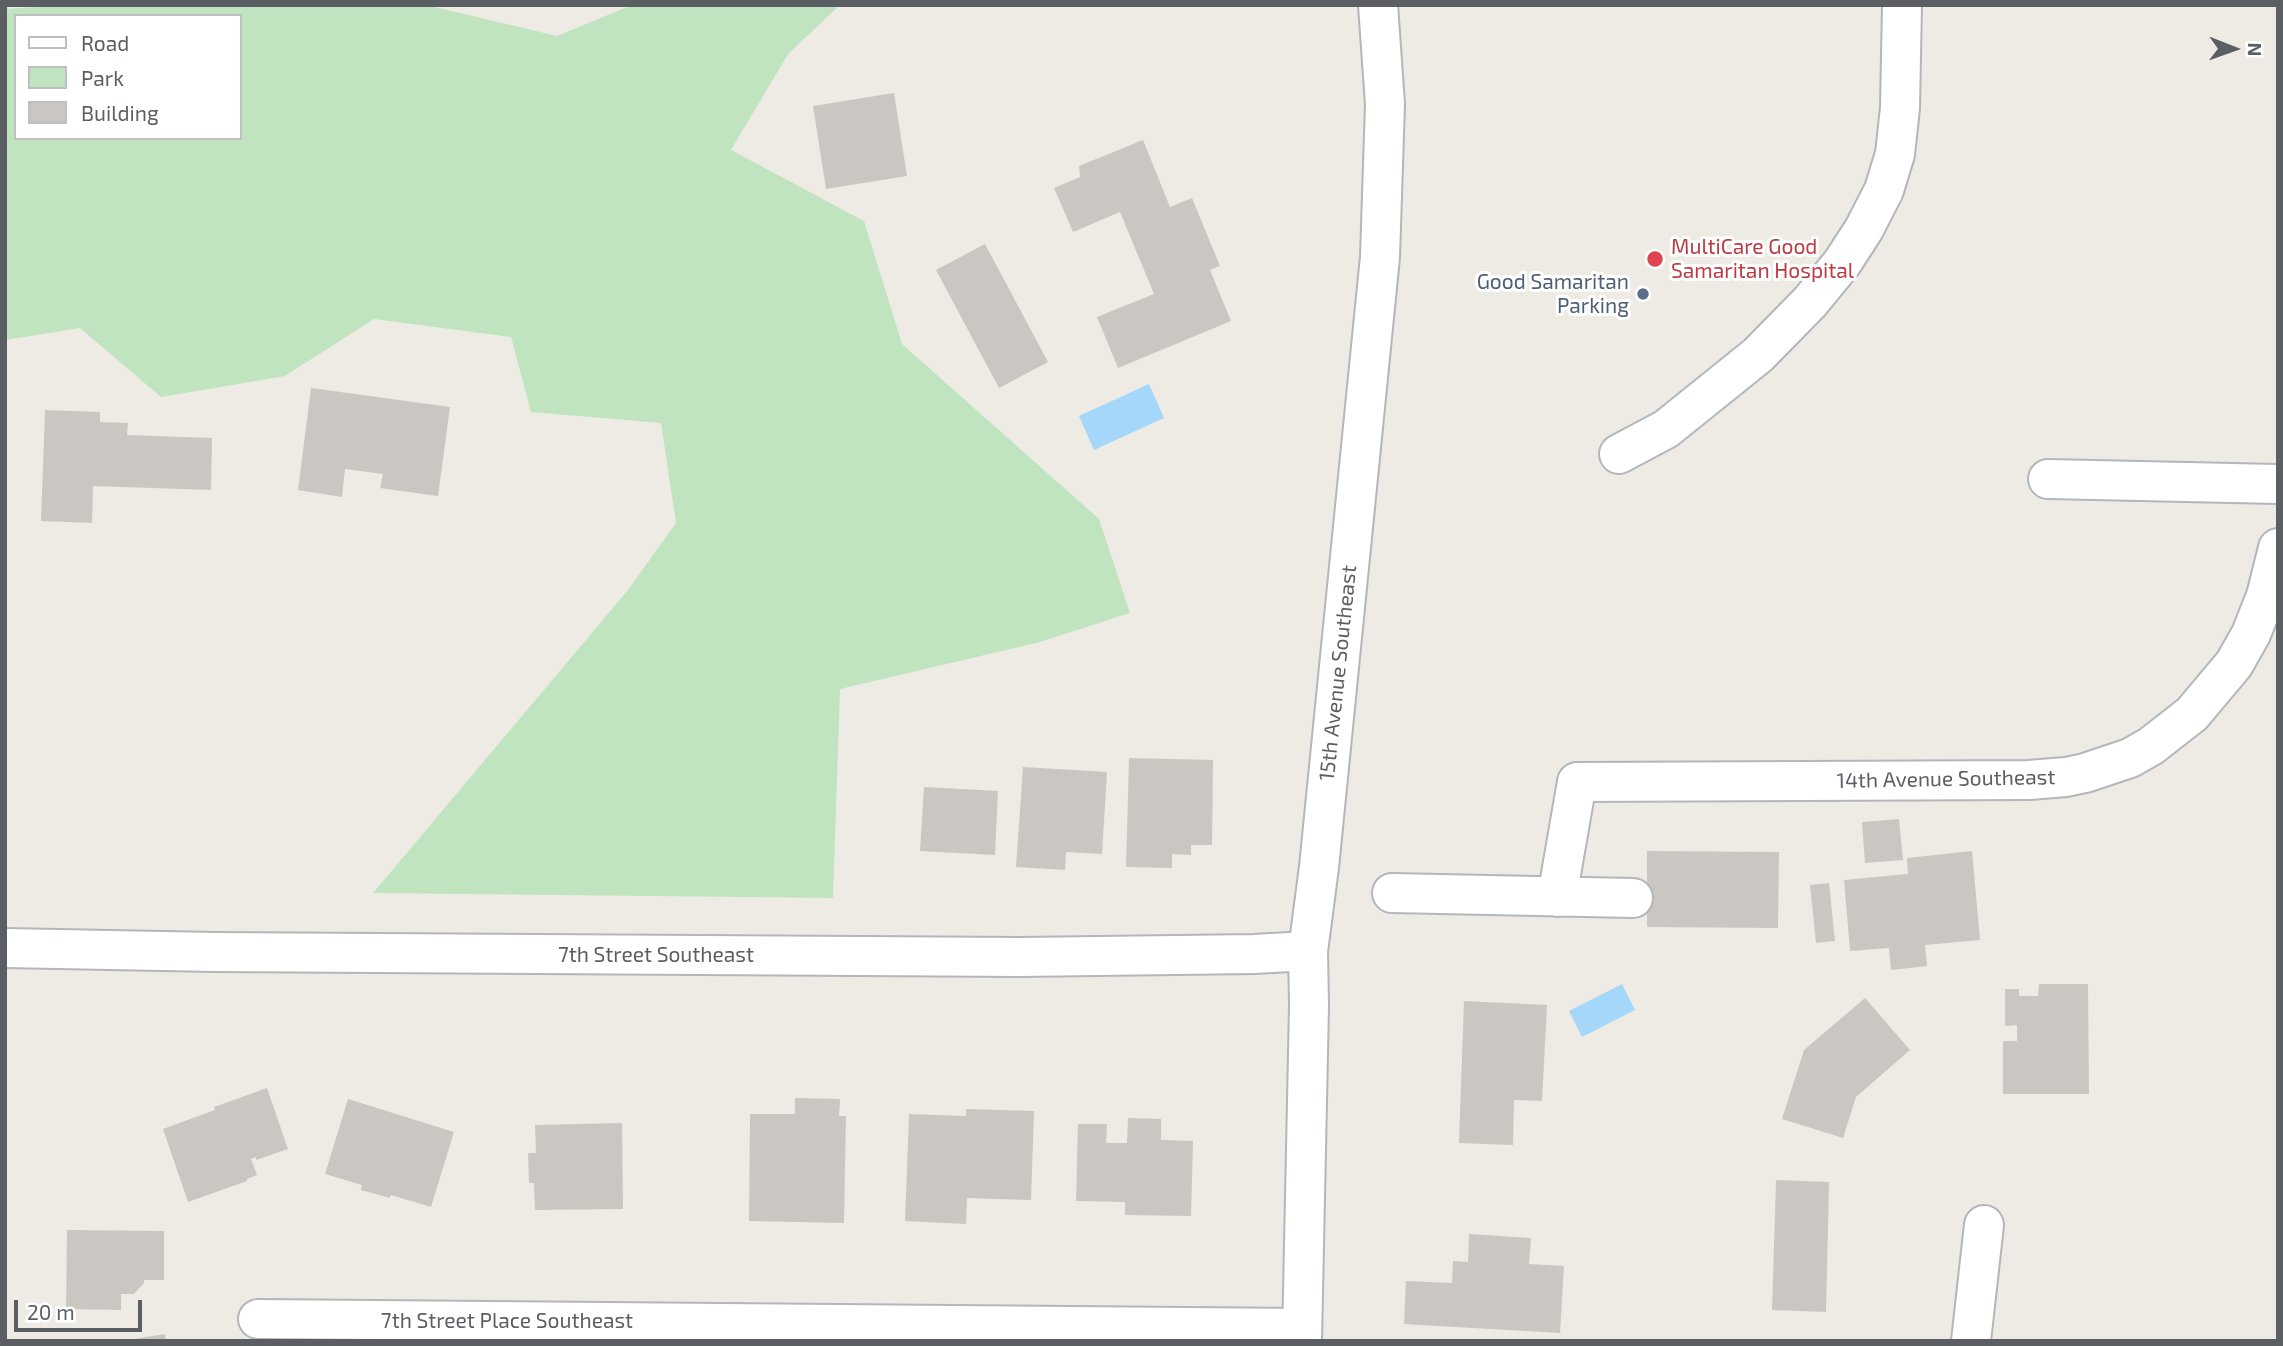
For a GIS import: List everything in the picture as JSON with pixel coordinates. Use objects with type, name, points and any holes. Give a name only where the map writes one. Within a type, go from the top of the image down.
[{"type":"street","name":"15th Avenue Southeast","points":[[1302,1334],[1308,951],[1319,867],[1380,257],[1385,104],[1378,5]]},
{"type":"street","points":[[1619,454],[1666,429],[1758,355],[1810,302],[1842,263],[1864,229],[1884,190],[1895,154],[1900,108],[1902,5]]},
{"type":"street","points":[[2048,479],[2278,484]]},
{"type":"street","name":"14th Avenue Southeast","points":[[1557,897],[1577,782],[2029,780],[2066,777],[2104,768],[2140,752],[2173,730],[2208,697],[2234,664],[2251,634],[2266,596],[2278,548]]},
{"type":"street","points":[[1392,893],[1633,898]]},
{"type":"street","name":"7th Street Southeast","points":[[5,948],[1006,957],[1308,951]]},
{"type":"street","points":[[1971,1341],[1984,1225]]},
{"type":"street","name":"7th Street Place Southeast","points":[[258,1319],[1302,1334]]},
{"type":"green space","points":[[67,5],[426,5],[557,36],[632,5],[840,5],[788,54],[731,150],[864,221],[902,344],[1099,519],[1130,613],[1040,642],[840,689],[833,898],[373,893],[628,590],[676,523],[661,423],[531,412],[511,337],[374,319],[285,376],[161,397],[80,328],[5,340],[5,9]]},
{"type":"water","points":[[1149,384],[1164,418],[1094,450],[1079,416]]},
{"type":"water","points":[[1622,984],[1635,1010],[1582,1037],[1569,1011]]},
{"type":"building","points":[[894,93],[907,176],[826,189],[813,106]]},
{"type":"building","points":[[1143,140],[1170,207],[1192,198],[1220,266],[1210,270],[1231,321],[1118,368],[1097,317],[1154,294],[1120,212],[1073,232],[1054,188],[1080,177],[1079,166]]},
{"type":"building","points":[[985,244],[1048,362],[999,388],[936,270]]},
{"type":"building","points":[[311,388],[450,407],[438,496],[380,488],[383,474],[345,469],[342,497],[298,490]]},
{"type":"building","points":[[45,410],[100,412],[100,422],[128,423],[127,435],[212,438],[211,490],[93,486],[92,523],[41,521]]},
{"type":"building","points":[[1129,758],[1213,760],[1212,845],[1191,845],[1191,855],[1172,854],[1172,868],[1126,867]]},
{"type":"building","points":[[1023,767],[1107,772],[1102,854],[1066,852],[1065,870],[1016,867]]},
{"type":"building","points":[[924,787],[998,791],[995,855],[920,851]]},
{"type":"building","points":[[1899,819],[1903,860],[1865,863],[1862,822]]},
{"type":"building","points":[[1647,851],[1779,852],[1778,928],[1647,927]]},
{"type":"building","points":[[1972,851],[1980,940],[1925,945],[1927,966],[1891,970],[1889,948],[1850,951],[1844,880],[1908,874],[1907,858]]},
{"type":"building","points":[[1829,883],[1835,941],[1816,943],[1810,885]]},
{"type":"building","points":[[2039,984],[2088,984],[2089,1094],[2003,1094],[2003,1041],[2017,1041],[2017,1025],[2005,1026],[2005,989],[2019,989],[2019,996],[2038,996]]},
{"type":"building","points":[[1865,998],[1910,1050],[1856,1097],[1843,1138],[1782,1119],[1804,1050]]},
{"type":"building","points":[[1464,1001],[1547,1005],[1542,1101],[1514,1100],[1513,1145],[1459,1143]]},
{"type":"building","points":[[267,1088],[288,1149],[256,1160],[256,1157],[251,1159],[257,1175],[247,1181],[188,1202],[163,1129]]},
{"type":"building","points":[[795,1098],[840,1099],[839,1116],[846,1116],[844,1223],[749,1221],[750,1114],[795,1114]]},
{"type":"building","points":[[348,1099],[454,1132],[431,1207],[391,1195],[390,1198],[361,1190],[362,1185],[325,1174]]},
{"type":"building","points":[[966,1109],[1034,1111],[1031,1200],[967,1198],[966,1224],[905,1221],[909,1114],[966,1116]]},
{"type":"building","points":[[1128,1118],[1161,1119],[1161,1140],[1193,1141],[1191,1216],[1125,1215],[1125,1202],[1076,1201],[1078,1124],[1107,1124],[1106,1143],[1127,1143]]},
{"type":"building","points":[[622,1123],[623,1209],[535,1210],[534,1183],[529,1183],[528,1153],[536,1153],[535,1125]]},
{"type":"building","points":[[1776,1180],[1829,1182],[1826,1312],[1772,1310]]},
{"type":"building","points":[[67,1230],[164,1231],[164,1280],[144,1280],[134,1294],[121,1294],[121,1310],[66,1309]]},
{"type":"building","points":[[1469,1234],[1531,1238],[1529,1264],[1564,1266],[1560,1333],[1404,1324],[1406,1281],[1452,1283],[1453,1261],[1468,1262]]},
{"type":"building","points":[[165,1334],[166,1341],[133,1341],[133,1339]]},
{"type":"place","name":"MultiCare Good Samaritan Hospital","points":[[1655,259]]},
{"type":"place","name":"Good Samaritan Parking","points":[[1643,294]]}]
